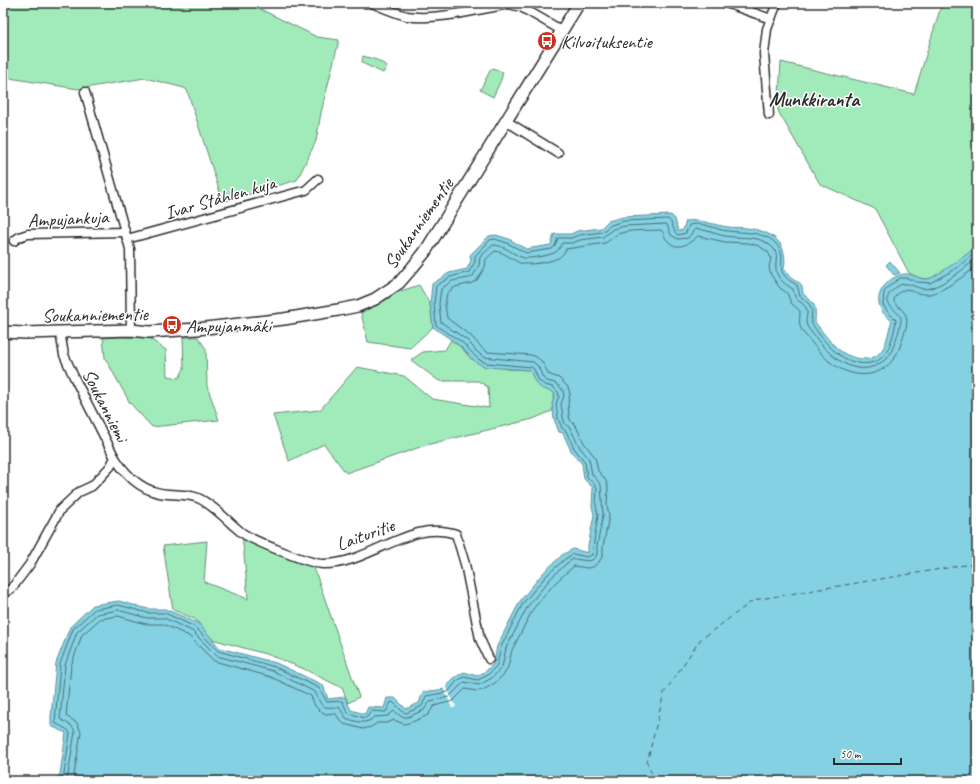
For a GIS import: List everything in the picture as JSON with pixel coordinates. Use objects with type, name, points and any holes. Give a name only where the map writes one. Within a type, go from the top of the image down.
[{"type":"street","points":[[372,3],[408,16],[427,17],[509,4],[521,7],[561,30]]},
{"type":"street","name":"Soukanniementie","points":[[3,332],[131,330],[149,332],[197,330],[351,307],[375,299],[399,283],[425,252],[579,3]]},
{"type":"street","points":[[726,3],[771,19]]},
{"type":"street","points":[[769,115],[764,54],[766,35],[777,3]]},
{"type":"street","points":[[85,92],[126,235],[130,256],[131,330]]},
{"type":"street","points":[[506,121],[558,153]]},
{"type":"street","name":"Ivar Ståhlen kuja","points":[[126,235],[306,190],[318,179]]},
{"type":"street","name":"Ampujankuja","points":[[14,241],[19,237],[28,234],[126,235]]},
{"type":"street","name":"Soukanniemi","points":[[3,594],[12,588],[30,564],[60,510],[80,492],[92,486],[110,467],[115,458],[71,371],[64,354],[60,332]]},
{"type":"street","name":"Laituritie","points":[[115,458],[124,472],[144,487],[166,494],[188,495],[198,498],[217,511],[242,533],[255,540],[307,560],[322,564],[348,561],[410,534],[439,530],[456,534],[465,564],[480,639],[489,659]]},
{"type":"green space","points":[[3,3],[248,3],[317,37],[339,40],[321,113],[316,141],[297,180],[223,202],[187,90],[184,88],[145,78],[78,89],[3,77],[3,31],[6,30],[6,11],[3,11]]},
{"type":"green space","points":[[942,3],[977,3],[977,246],[938,275],[932,278],[924,279],[909,273],[875,209],[820,184],[778,111],[781,62],[914,94]]},
{"type":"green space","points":[[363,56],[377,60],[387,66],[383,73],[362,63]]},
{"type":"green space","points":[[491,69],[503,72],[493,97],[480,90]]},
{"type":"green space","points":[[419,285],[430,304],[433,327],[410,348],[368,342],[361,313],[398,292]]},
{"type":"green space","points":[[183,337],[198,337],[206,349],[207,386],[219,420],[152,427],[130,403],[105,358],[103,338],[149,338],[166,350],[167,376],[179,378],[184,369]]},
{"type":"green space","points":[[451,340],[462,348],[471,359],[506,369],[530,370],[544,389],[555,394],[552,404],[554,410],[533,419],[426,445],[346,473],[324,444],[289,461],[273,415],[320,410],[357,367],[404,376],[432,399],[489,408],[488,387],[478,381],[439,381],[411,360],[423,352],[445,350]]},
{"type":"green space","points":[[242,533],[312,562],[359,697],[348,703],[342,688],[304,669],[269,655],[212,639],[195,619],[173,610],[163,546],[207,541],[204,582],[248,599]]},
{"type":"water","points":[[671,215],[675,219],[678,231],[683,230],[686,221],[702,221],[728,227],[756,230],[771,235],[781,245],[784,252],[784,269],[790,277],[801,284],[803,294],[813,303],[815,322],[836,348],[850,356],[858,358],[869,359],[876,356],[881,352],[886,343],[892,321],[882,311],[879,296],[881,290],[889,281],[899,275],[904,274],[930,279],[977,246],[977,781],[56,781],[60,774],[66,733],[51,726],[56,663],[70,627],[93,605],[119,601],[148,609],[165,609],[198,623],[220,648],[276,663],[323,685],[328,699],[345,697],[351,710],[365,714],[368,707],[384,708],[387,698],[395,698],[406,709],[419,703],[423,692],[445,689],[454,678],[464,672],[477,676],[486,671],[494,663],[497,646],[520,601],[543,573],[562,555],[573,549],[588,553],[594,515],[592,506],[593,488],[584,479],[582,464],[571,451],[563,433],[559,432],[554,419],[552,404],[555,394],[538,385],[530,370],[486,367],[478,363],[472,359],[459,345],[433,327],[430,304],[432,284],[449,273],[467,269],[471,261],[470,255],[489,236],[496,235],[509,239],[526,249],[551,245],[554,234],[571,234],[577,231],[601,228],[608,221],[623,217]]},
{"type":"water","points":[[890,261],[900,273],[894,275],[886,265]]},
{"type":"pier","points":[[446,686],[456,707],[452,708],[443,687]]},
{"type":"ferry route","points":[[655,781],[647,763],[664,693],[700,640],[754,600],[977,563]]},
{"type":"place","name":"Kilvoituksentie","points":[[547,41]]},
{"type":"place","name":"Ampujanmäki","points":[[172,325]]},
{"type":"district","name":"Munkkiranta","points":[[814,99]]}]
